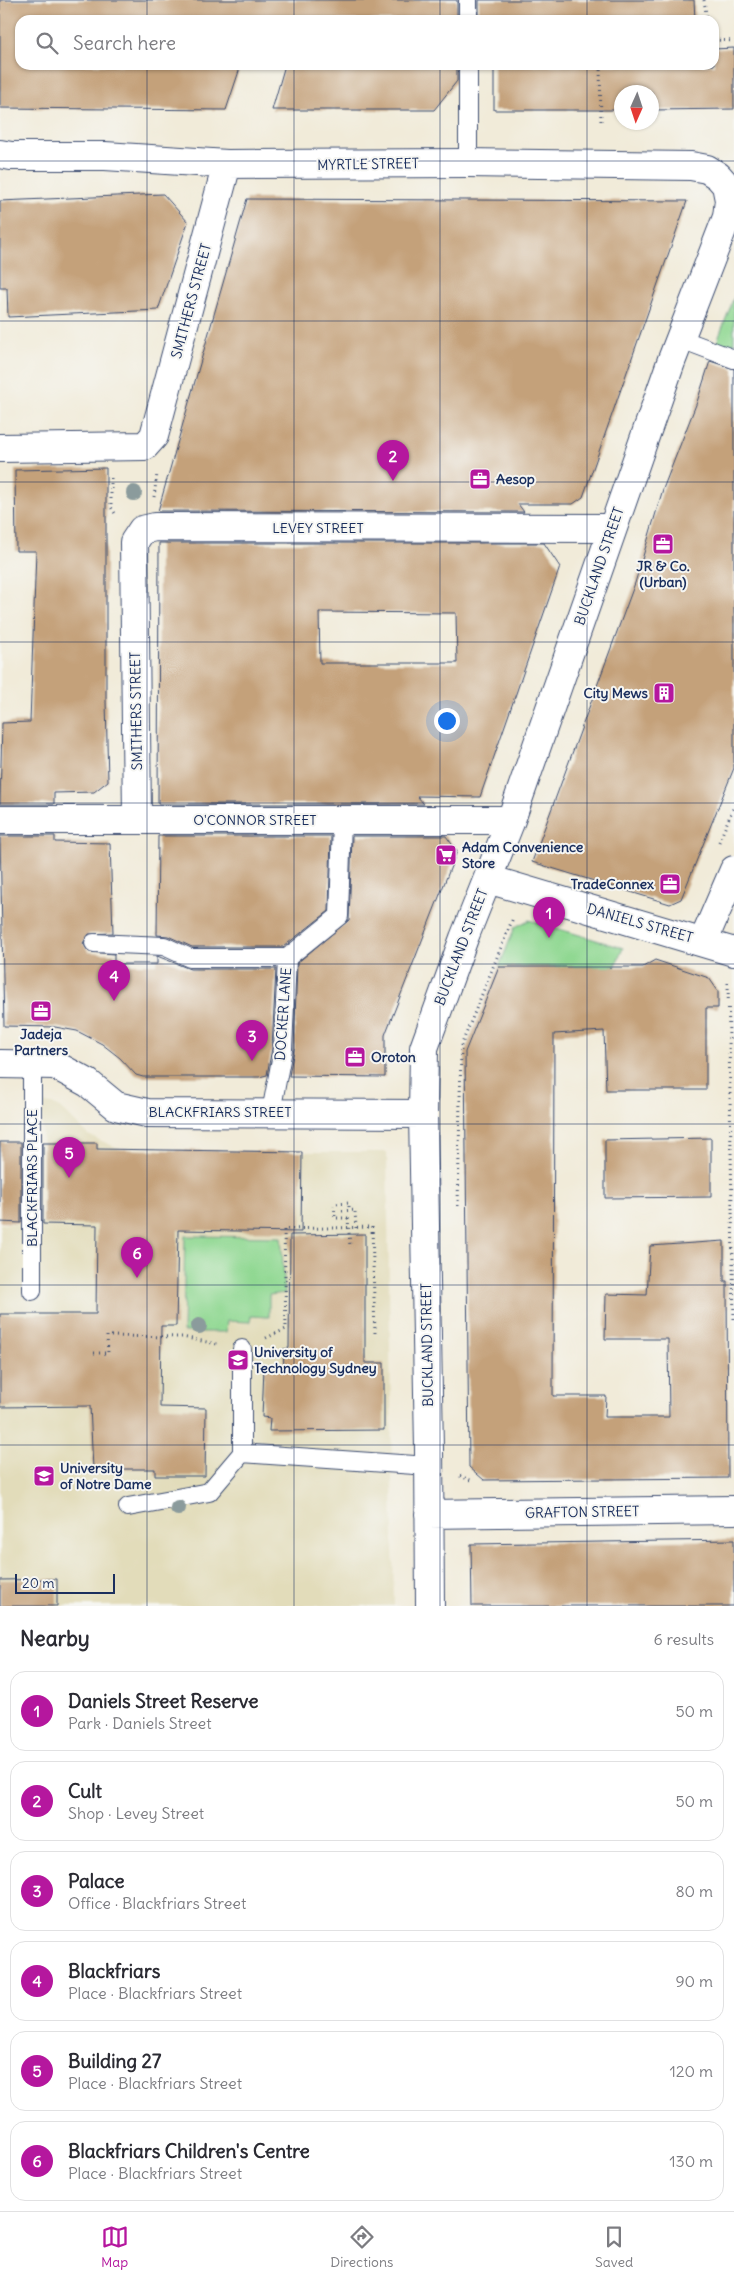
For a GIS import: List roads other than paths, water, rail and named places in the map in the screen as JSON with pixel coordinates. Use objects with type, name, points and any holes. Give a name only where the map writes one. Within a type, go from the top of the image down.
[{"type":"street","name":"MYRTLE STREET","points":[[4,156],[105,156],[227,164],[468,162],[691,166],[707,169],[722,180]]},
{"type":"street","name":"SMITHERS STREET","points":[[0,448],[145,446],[154,436],[227,164]]},
{"type":"street","name":"BUCKLAND STREET","points":[[430,1606],[423,1114],[424,1048],[460,947],[510,820],[612,528],[727,217],[729,195],[728,188],[722,180]]},
{"type":"street","name":"LEVEY STREET","points":[[134,542],[142,530],[155,527],[612,528]]},
{"type":"street","name":"SMITHERS STREET","points":[[134,542],[137,820]]},
{"type":"street","name":"O'CONNOR STREET","points":[[0,820],[510,820]]},
{"type":"street","points":[[704,942],[734,870]]},
{"type":"street","name":"DANIELS STREET","points":[[488,878],[734,952]]},
{"type":"street","name":"BLACKFRIARS STREET","points":[[0,1064],[55,1065],[88,1083],[116,1106],[147,1113],[423,1114]]},
{"type":"street","name":"GRAFTON STREET","points":[[430,1514],[734,1510]]},
{"type":"lane","points":[[468,0],[468,15]]},
{"type":"lane","points":[[468,70],[468,162]]},
{"type":"lane","points":[[681,339],[734,359]]},
{"type":"lane","name":"DOCKER LANE","points":[[271,1112],[283,1049],[287,958],[339,916],[342,820]]},
{"type":"lane","points":[[94,943],[164,946],[190,958],[287,958]]},
{"type":"lane","name":"BLACKFRIARS PLACE","points":[[32,1064],[32,1291]]},
{"type":"lane","points":[[128,1507],[209,1492],[242,1453],[242,1349]]},
{"type":"lane","points":[[242,1453],[429,1466]]},
{"type":"place","name":"Aesop","points":[[480,479]]},
{"type":"place","name":"Cult","points":[[393,481]]},
{"type":"place","name":"JR & Co. (Urban)","points":[[663,544]]},
{"type":"place","name":"City Mews","points":[[664,693]]},
{"type":"place","name":"Adam Convenience Store","points":[[446,855]]},
{"type":"place","name":"TradeConnex","points":[[670,884]]},
{"type":"place","name":"Daniels Street Reserve","points":[[549,938]]},
{"type":"place","name":"Blackfriars","points":[[114,1001]]},
{"type":"place","name":"Jadeja Partners","points":[[41,1011]]},
{"type":"place","name":"Oroton","points":[[355,1057]]},
{"type":"place","name":"Palace","points":[[252,1061]]},
{"type":"place","name":"Building 27","points":[[69,1178]]},
{"type":"place","name":"Blackfriars Children's Centre","points":[[137,1278]]},
{"type":"place","name":"University of Technology Sydney","points":[[238,1360]]},
{"type":"place","name":"University of Notre Dame","points":[[44,1476]]}]
